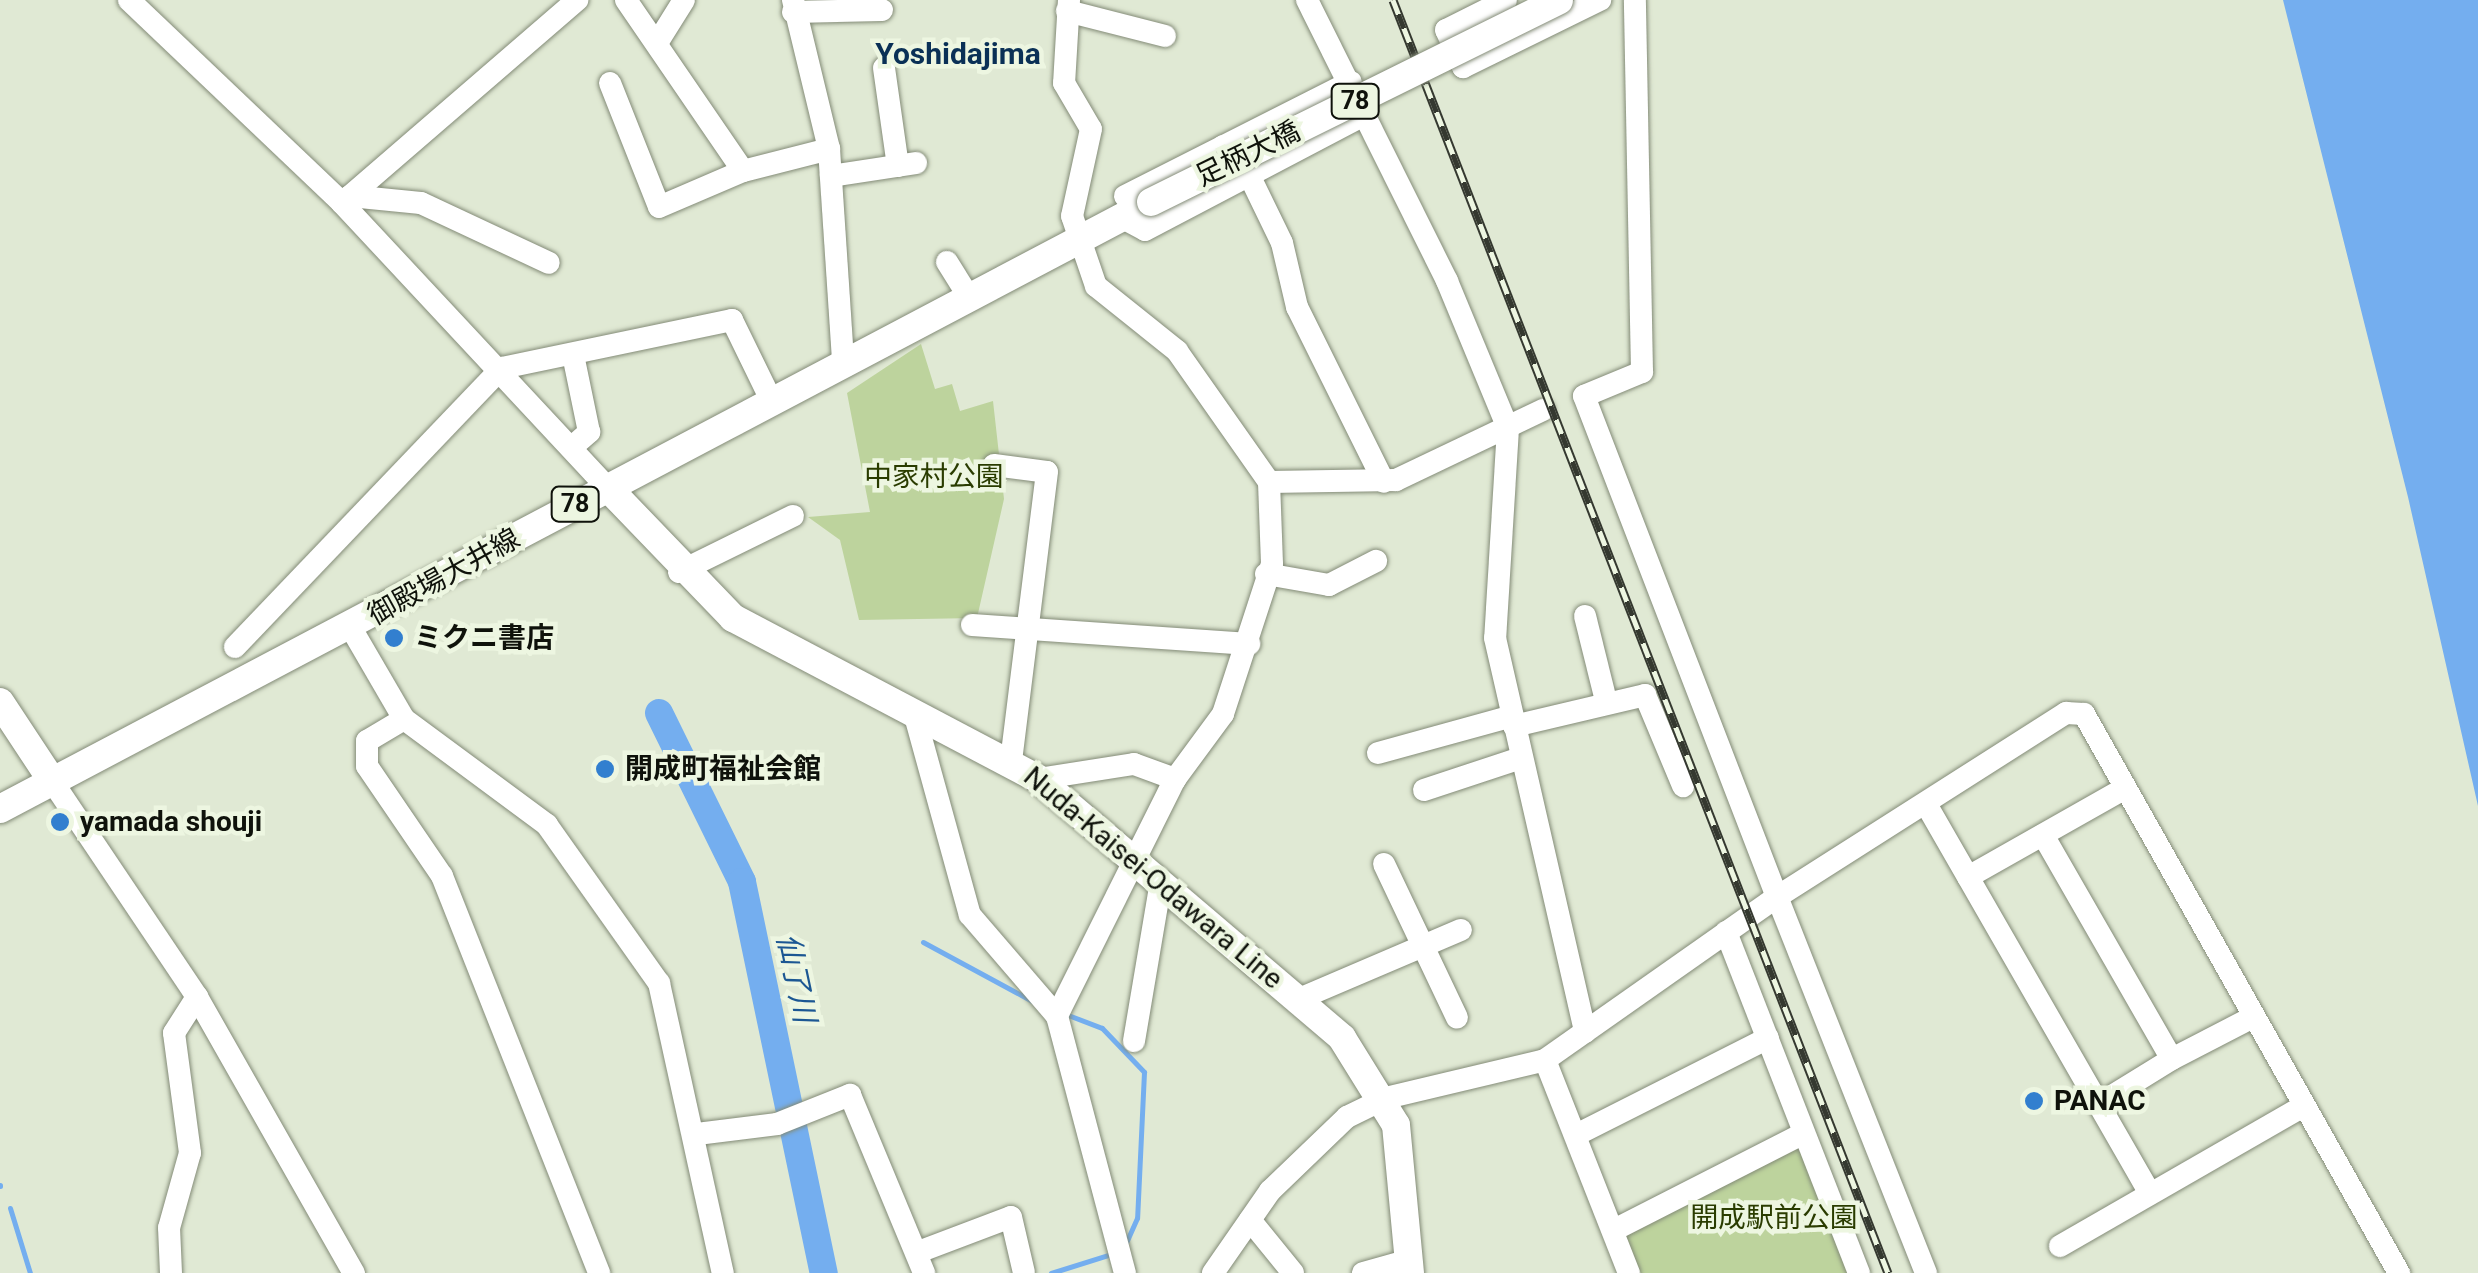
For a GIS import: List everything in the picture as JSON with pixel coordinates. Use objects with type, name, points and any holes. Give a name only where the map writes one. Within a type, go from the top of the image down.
[{"type":"main road","name":"足柄大橋","points":[[1133,205],[1456,51],[1556,11]]},
{"type":"main road","name":"御殿場大井線","points":[[0,809],[351,628],[770,398],[1079,238],[1133,205]]},
{"type":"main road","name":"Nuda-Kaisei-Odawara Line","points":[[606,487],[679,572],[734,618],[915,716],[1011,761],[1038,779],[1299,999],[1386,1098],[1407,1172],[1410,1267]]},
{"type":"main road","points":[[0,702],[52,781]]},
{"type":"street","points":[[129,0],[346,200],[606,487]]},
{"type":"street","points":[[346,200],[577,0]]},
{"type":"street","points":[[626,0],[659,40],[743,171]]},
{"type":"street","points":[[659,40],[684,0]]},
{"type":"street","points":[[1307,0],[1351,82],[1508,428],[1494,608],[1513,721],[1585,1032]]},
{"type":"street","points":[[1456,51],[1446,30],[1506,0]]},
{"type":"street","points":[[1556,11],[1600,0]]},
{"type":"street","points":[[1635,0],[1642,372],[1578,397],[1926,1273]]},
{"type":"street","points":[[844,360],[829,150],[793,6],[882,10]]},
{"type":"street","points":[[1057,1016],[1132,858],[1175,779],[1223,714],[1248,644],[1266,574],[1269,482],[1176,351],[1096,286],[1079,238],[1073,189],[1090,129],[1064,83],[1068,6],[1166,36]]},
{"type":"street","points":[[831,176],[907,164],[884,68]]},
{"type":"street","points":[[1351,82],[1223,146],[1133,205],[1145,230],[1366,114]]},
{"type":"street","points":[[610,83],[660,207],[743,171],[829,150]]},
{"type":"street","points":[[1223,146],[1250,177],[1282,243],[1297,307],[1384,482]]},
{"type":"street","points":[[346,200],[421,203],[549,263]]},
{"type":"street","points":[[947,262],[968,296]]},
{"type":"street","points":[[235,646],[502,368],[732,320],[770,398]]},
{"type":"street","points":[[572,447],[589,432],[574,355]]},
{"type":"street","points":[[1269,482],[1384,482],[1543,410]]},
{"type":"street","points":[[994,465],[1047,472],[1011,761]]},
{"type":"street","points":[[679,572],[793,516]]},
{"type":"street","points":[[1266,574],[1328,584],[1376,561]]},
{"type":"street","points":[[1585,616],[1606,701]]},
{"type":"street","points":[[972,626],[1248,644]]},
{"type":"street","points":[[351,628],[404,720],[516,798],[586,872],[659,983],[698,1134],[723,1273]]},
{"type":"street","points":[[1378,753],[1645,695],[1682,786]]},
{"type":"street","points":[[1213,1273],[1250,1220],[1312,1148],[1386,1098],[1546,1060],[1778,897],[2066,712],[2084,714],[2251,1018],[2400,1273]]},
{"type":"street","points":[[915,716],[970,915],[1057,1016],[1124,1273]]},
{"type":"street","points":[[404,720],[366,741],[367,766],[442,876],[598,1273]]},
{"type":"street","points":[[1424,790],[1521,758]]},
{"type":"street","points":[[1038,779],[1134,764],[1175,779]]},
{"type":"street","points":[[52,781],[197,997],[354,1273]]},
{"type":"street","points":[[1968,877],[2125,788]]},
{"type":"street","points":[[1926,804],[2150,1193]]},
{"type":"street","points":[[2044,835],[2172,1059]]},
{"type":"street","points":[[1384,864],[1457,1018]]},
{"type":"street","points":[[1134,1041],[1161,882]]},
{"type":"street","points":[[1299,999],[1461,930]]},
{"type":"street","points":[[1726,932],[1859,1273]]},
{"type":"street","points":[[171,1273],[169,1228],[190,1153],[174,1033],[197,997]]},
{"type":"street","points":[[2099,1104],[2172,1059],[2251,1018]]},
{"type":"street","points":[[1576,1135],[1768,1038]]},
{"type":"street","points":[[1546,1060],[1629,1273]]},
{"type":"street","points":[[698,1134],[777,1124],[850,1095],[899,1225],[922,1262],[1011,1217],[1024,1273]]},
{"type":"street","points":[[2060,1246],[2302,1107]]},
{"type":"street","points":[[1614,1230],[1804,1133]]},
{"type":"street","points":[[1250,1220],[1293,1273]]},
{"type":"street","points":[[1363,1273],[1410,1267]]},
{"type":"green space","name":"中家村公園","points":[[921,344],[935,389],[952,384],[960,411],[993,401],[1004,499],[977,618],[859,620],[840,540],[808,517],[870,512],[847,393]]},
{"type":"green space","name":"開成駅前公園","points":[[1795,1146],[1806,1153],[1855,1273],[1640,1273],[1624,1234]]},
{"type":"water","points":[[2283,0],[2478,0],[2478,806],[2408,497]]},
{"type":"waterway","name":"仙了川","points":[[659,713],[742,882],[824,1273]]},
{"type":"waterway","points":[[923,942],[1034,1002]]},
{"type":"waterway","points":[[1068,1015],[1102,1028],[1144,1072],[1137,1218],[1124,1247]]},
{"type":"waterway","points":[[10,1208],[30,1273]]},
{"type":"waterway","points":[[1051,1273],[1115,1253]]},
{"type":"railway","points":[[1393,0],[1888,1273]]},
{"type":"place","name":"ミクニ書店","points":[[394,638]]},
{"type":"place","name":"開成町福祉会館","points":[[605,769]]},
{"type":"place","name":"yamada shouji","points":[[60,822]]},
{"type":"place","name":"PANAC","points":[[2034,1101]]},
{"type":"district","name":"Yoshidajima","points":[[958,54]]}]
